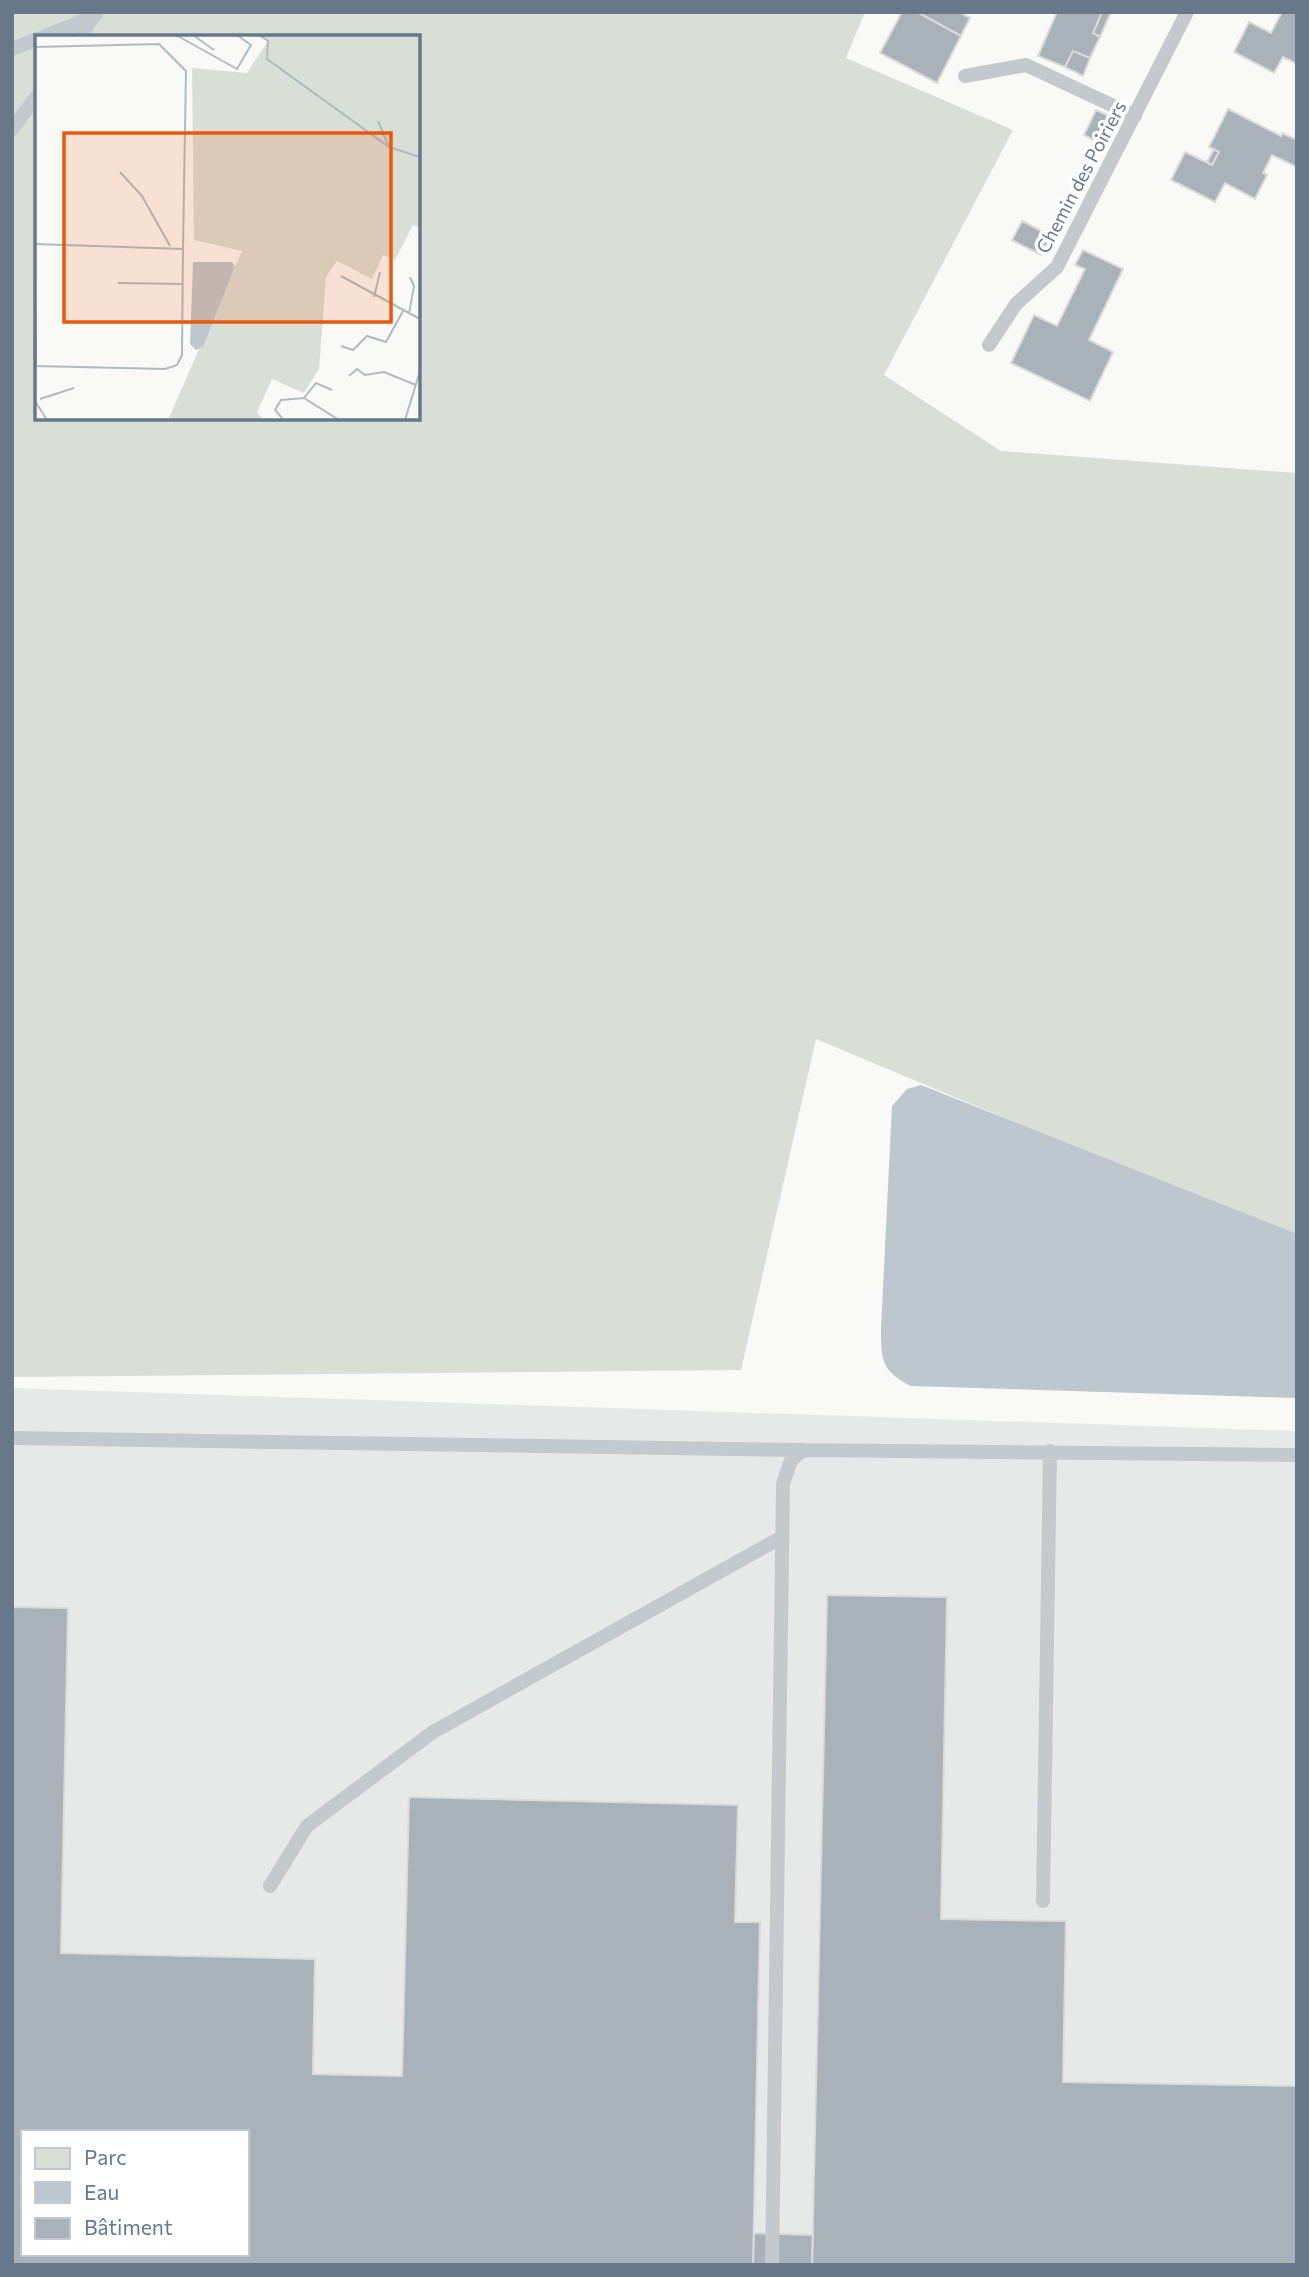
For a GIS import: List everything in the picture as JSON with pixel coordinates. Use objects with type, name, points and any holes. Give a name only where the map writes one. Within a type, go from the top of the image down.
[{"type":"lane","name":"Chemin des Poiriers","points":[[989,345],[1016,304],[1057,267],[1187,12]]},
{"type":"lane","points":[[48,35],[95,14]]},
{"type":"lane","points":[[80,35],[95,14]]},
{"type":"lane","points":[[12,49],[35,40]]},
{"type":"lane","points":[[965,76],[1026,65],[1135,116]]},
{"type":"lane","points":[[12,130],[35,99]]},
{"type":"lane","points":[[12,1438],[1297,1455]]},
{"type":"lane","points":[[772,2265],[783,1484],[791,1460],[803,1450]]},
{"type":"lane","points":[[1043,1900],[1050,1451]]},
{"type":"lane","points":[[270,1886],[307,1826],[433,1732],[782,1537]]},
{"type":"shaded area","points":[[12,1388],[1297,1431],[1297,2265],[12,2265]]},
{"type":"green space","points":[[12,12],[865,12],[846,58],[1013,130],[884,375],[1001,451],[1297,473],[1297,1241],[816,1039],[741,1370],[12,1377]]},
{"type":"water","points":[[921,1085],[1297,1234],[1297,1398],[911,1386],[901,1381],[885,1363],[881,1339],[892,1106],[907,1089]]},
{"type":"building","points":[[902,12],[917,12],[961,36],[937,83],[880,53]]},
{"type":"building","points":[[917,12],[959,12],[970,18],[961,36]]},
{"type":"building","points":[[1057,12],[1102,12],[1093,33],[1100,37],[1090,58],[1073,51],[1065,67],[1038,56]]},
{"type":"building","points":[[1102,12],[1111,12],[1100,37],[1093,33]]},
{"type":"building","points":[[1282,12],[1297,12],[1297,64],[1283,57],[1274,73],[1234,52],[1249,22],[1271,33]]},
{"type":"building","points":[[1073,51],[1090,58],[1083,76],[1065,67]]},
{"type":"building","points":[[1228,109],[1281,136],[1282,133],[1297,140],[1297,167],[1272,155],[1263,173],[1267,175],[1255,199],[1225,183],[1215,202],[1171,180],[1185,152],[1212,165],[1219,152],[1209,147]]},
{"type":"building","points":[[1096,110],[1120,121],[1107,147],[1084,135]]},
{"type":"building","points":[[1214,149],[1219,152],[1212,165],[1207,162]]},
{"type":"building","points":[[1022,221],[1051,236],[1041,255],[1012,240]]},
{"type":"building","points":[[1083,250],[1123,269],[1089,340],[1113,352],[1090,401],[1011,363],[1034,315],[1057,326],[1085,269],[1075,265]]},
{"type":"building","points":[[827,1595],[947,1597],[941,1919],[1066,1921],[1063,2082],[1297,2086],[1297,2265],[812,2265]]},
{"type":"building","points":[[12,1607],[68,1608],[61,1953],[315,1959],[313,2074],[402,2076],[409,1797],[738,1805],[735,1922],[760,1922],[753,2265],[12,2265]]},
{"type":"building","points":[[754,2233],[813,2235],[812,2265],[753,2265]]}]
